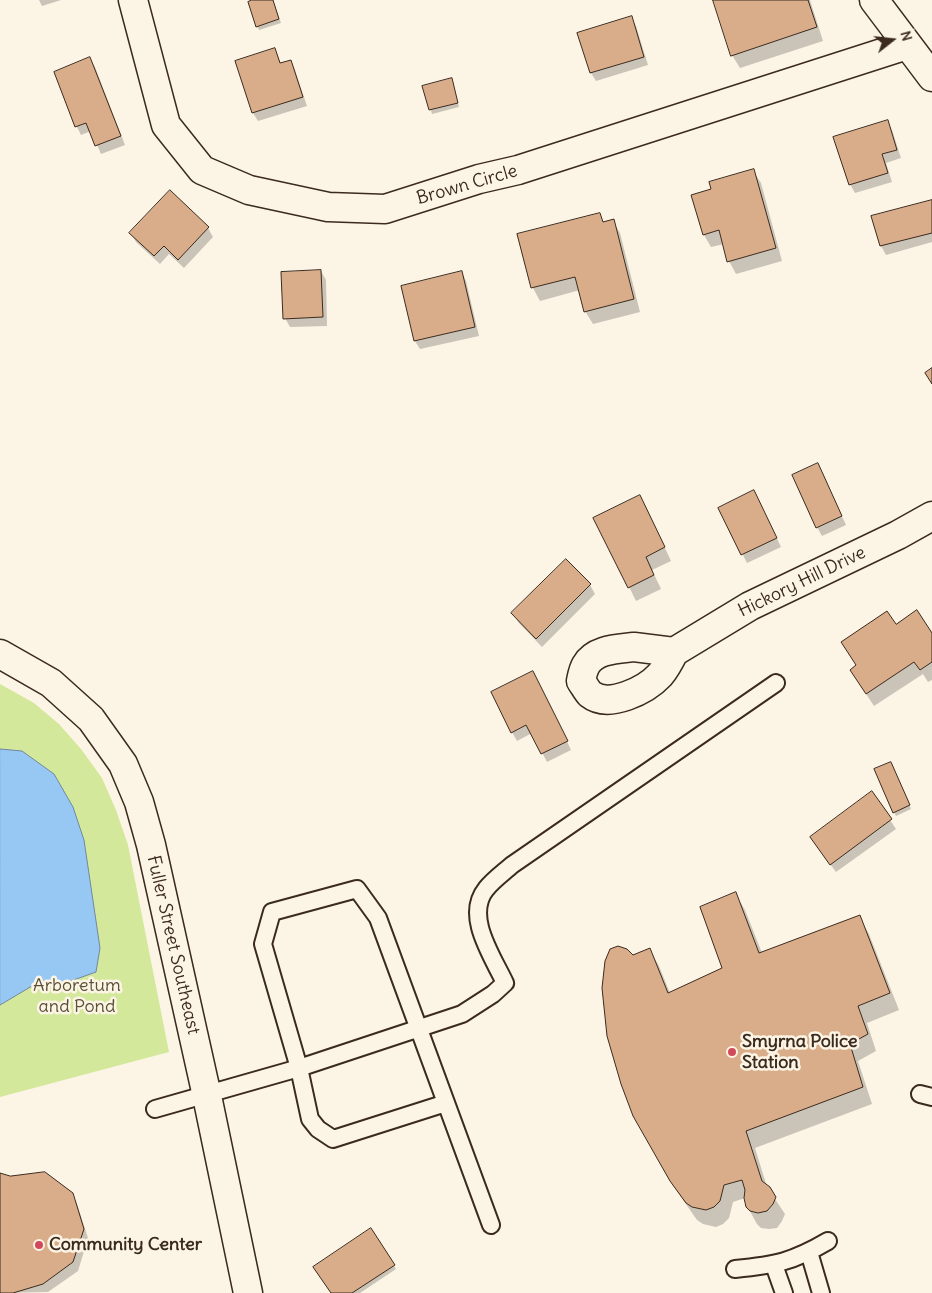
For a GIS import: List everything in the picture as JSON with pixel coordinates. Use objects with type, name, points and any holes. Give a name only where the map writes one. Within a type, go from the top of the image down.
[{"type":"street","name":"Brown Circle","points":[[133,0],[166,125],[202,170],[249,190],[328,207],[385,208],[479,179],[518,170],[907,45]]},
{"type":"street","points":[[874,0],[932,77]]},
{"type":"street","name":"Hickory Hill Drive","points":[[674,652],[750,606],[898,535],[932,516]]},
{"type":"street","name":"Fuller Street Southeast","points":[[0,654],[51,683],[91,719],[123,764],[139,802],[151,845],[207,1096],[248,1293]]},
{"type":"lane","points":[[155,1109],[207,1096],[418,1030],[462,1014],[493,994],[505,983],[479,928],[477,906],[485,890],[512,865],[776,683]]},
{"type":"lane","points":[[446,1103],[333,1139],[318,1129],[310,1119],[299,1068],[262,944],[272,912],[357,889],[378,918],[491,1225]]},
{"type":"lane","points":[[735,1269],[774,1265],[791,1260],[809,1252],[828,1240]]},
{"type":"lane","points":[[809,1252],[822,1293]]},
{"type":"lane","points":[[774,1265],[784,1293]]},
{"type":"green space","name":"Arboretum and Pond","points":[[0,684],[34,703],[59,724],[81,749],[102,778],[128,845],[169,1052],[0,1097]]},
{"type":"water","points":[[0,749],[22,751],[54,774],[73,807],[84,840],[100,948],[96,972],[68,982],[32,986],[0,1005]]},
{"type":"building","points":[[252,0],[273,0],[279,19],[256,27],[248,2]]},
{"type":"building","points":[[713,0],[808,0],[817,27],[731,56]]},
{"type":"building","points":[[632,16],[644,57],[590,73],[577,33]]},
{"type":"building","points":[[275,48],[280,63],[291,60],[303,97],[252,113],[235,61]]},
{"type":"building","points":[[90,57],[121,136],[95,146],[86,123],[75,127],[54,72]]},
{"type":"building","points":[[452,78],[458,103],[429,110],[422,86]]},
{"type":"building","points":[[888,120],[897,150],[882,154],[888,173],[849,185],[833,137]]},
{"type":"building","points":[[754,169],[776,248],[727,262],[719,230],[703,235],[691,195],[711,189],[709,182]]},
{"type":"building","points":[[170,190],[209,227],[178,260],[164,246],[154,256],[129,233]]},
{"type":"building","points":[[932,200],[932,233],[880,246],[871,216]]},
{"type":"building","points":[[600,213],[603,222],[614,219],[634,299],[584,312],[575,277],[531,288],[517,234]]},
{"type":"building","points":[[321,270],[323,317],[283,319],[281,272]]},
{"type":"building","points":[[462,271],[475,327],[414,341],[401,286]]},
{"type":"building","points":[[932,368],[932,384],[925,373]]},
{"type":"building","points":[[818,463],[842,516],[816,528],[792,475]]},
{"type":"building","points":[[754,490],[777,538],[741,555],[718,508]]},
{"type":"building","points":[[640,495],[665,547],[646,557],[654,575],[628,588],[593,518]]},
{"type":"building","points":[[566,559],[591,584],[536,639],[511,613]]},
{"type":"building","points":[[917,610],[932,633],[932,662],[920,670],[914,662],[866,694],[850,670],[856,665],[841,642],[887,611],[896,624]]},
{"type":"building","points":[[533,671],[568,741],[541,754],[526,725],[511,733],[491,692]]},
{"type":"building","points":[[891,762],[910,805],[893,813],[874,769]]},
{"type":"building","points":[[872,791],[892,819],[830,865],[810,837]]},
{"type":"building","name":"Smyrna Police Station","points":[[736,892],[759,953],[860,915],[890,993],[858,1006],[868,1034],[850,1044],[863,1087],[746,1131],[762,1181],[770,1187],[776,1197],[767,1211],[758,1213],[750,1211],[746,1207],[745,1190],[742,1180],[724,1185],[720,1201],[714,1207],[706,1210],[692,1207],[686,1203],[670,1181],[633,1116],[621,1084],[607,1036],[602,988],[605,961],[610,949],[618,946],[627,949],[633,955],[650,948],[668,993],[722,968],[700,907]]},
{"type":"building","name":"Community Center","points":[[45,1172],[73,1193],[84,1229],[73,1262],[43,1284],[13,1293],[0,1293],[0,1173],[10,1176]]},
{"type":"building","points":[[371,1228],[395,1265],[352,1293],[331,1293],[313,1267]]},
{"type":"place","name":"Smyrna Police Station","points":[[732,1052]]},
{"type":"place","name":"Community Center","points":[[39,1245]]}]
